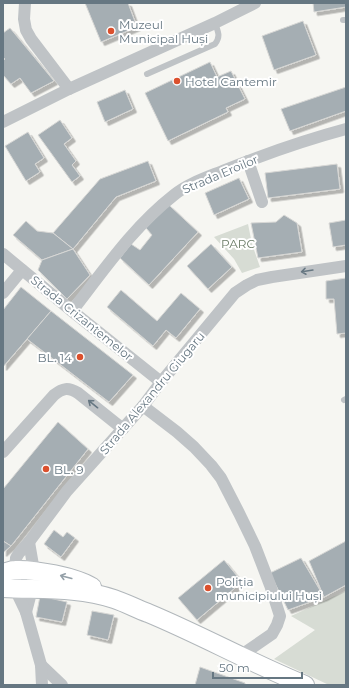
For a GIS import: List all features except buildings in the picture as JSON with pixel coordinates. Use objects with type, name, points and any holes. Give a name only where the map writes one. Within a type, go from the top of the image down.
[{"type":"street","points":[[25,3],[24,19],[26,30],[68,89]]},
{"type":"street","points":[[3,122],[68,89],[215,23],[255,3]]},
{"type":"street","name":"Strada Eroilor","points":[[72,311],[126,241],[149,216],[174,194],[191,184],[248,161],[318,136],[346,129]]},
{"type":"street","points":[[248,161],[262,202]]},
{"type":"street","name":"Strada Crizantemelor","points":[[3,254],[162,382]]},
{"type":"street","name":"Strada Alexandru Giugaru","points":[[17,588],[9,572],[19,553],[30,542],[67,491],[143,406],[236,293],[257,280],[346,266]]},
{"type":"street","points":[[3,293],[22,270]]},
{"type":"street","points":[[3,452],[54,395],[65,389],[78,393],[123,429]]},
{"type":"street","points":[[143,406],[177,432],[211,465],[221,478],[255,546],[280,616],[272,634],[240,656]]},
{"type":"street","points":[[30,542],[34,571]]},
{"type":"street","points":[[9,572],[34,571],[51,573],[90,585],[114,599],[172,623],[305,685]]},
{"type":"street","points":[[17,588],[34,571]]},
{"type":"street","points":[[17,588],[60,590],[86,593],[114,599]]},
{"type":"street","points":[[17,588],[26,612],[41,666],[42,685]]},
{"type":"street","points":[[41,666],[62,685]]},
{"type":"lane","points":[[147,74],[215,44],[219,39],[219,34],[215,23]]},
{"type":"green space","name":"PARC","points":[[248,224],[252,244],[260,267],[242,273],[234,259],[214,237]]},
{"type":"green space","points":[[346,591],[346,685],[329,685],[274,659],[315,630],[291,616]]},
{"type":"place","name":"Muzeul Municipal Huși","points":[[111,31]]},
{"type":"place","name":"Hotel Cantemir","points":[[177,81]]},
{"type":"place","name":"BL. 14","points":[[80,357]]},
{"type":"place","name":"BL. 9","points":[[46,469]]},
{"type":"place","name":"Poliția municipiului Huși","points":[[208,588]]}]
